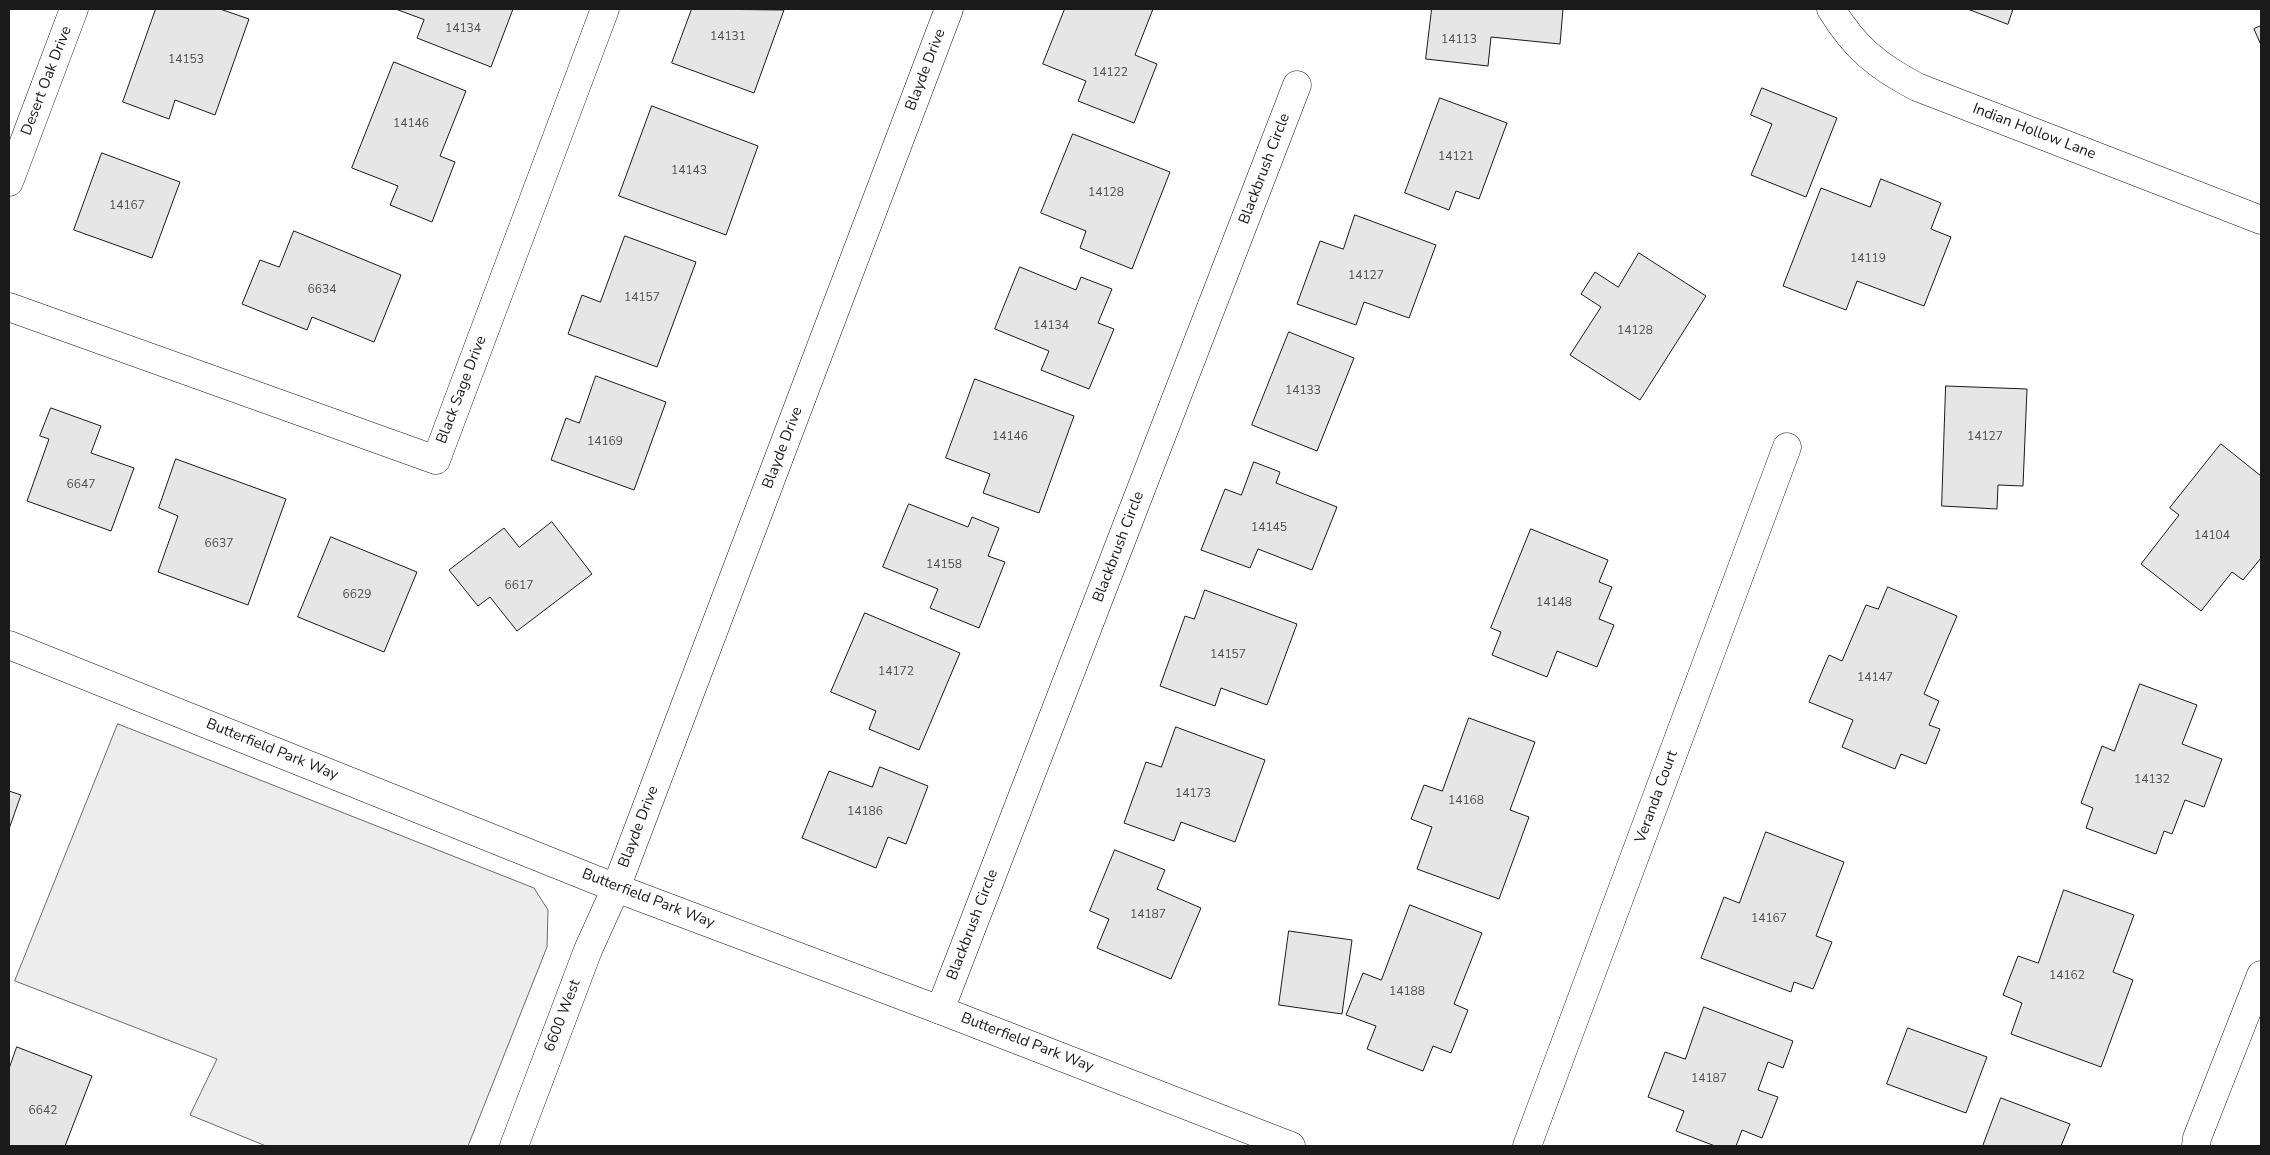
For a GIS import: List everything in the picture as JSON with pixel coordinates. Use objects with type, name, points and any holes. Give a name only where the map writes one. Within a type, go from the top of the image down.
[{"type":"street","name":"Desert Oak Drive","points":[[9,182],[74,9]]},
{"type":"street","name":"Black Sage Drive","points":[[9,307],[436,460],[605,9]]},
{"type":"street","name":"Blayde Drive","points":[[616,888],[950,9]]},
{"type":"street","name":"Indian Hollow Lane","points":[[1831,9],[1862,50],[1886,71],[1917,87],[2261,220]]},
{"type":"street","name":"Blackbrush Circle","points":[[940,1010],[1297,85]]},
{"type":"street","name":"Veranda Court","points":[[1527,1146],[1787,447]]},
{"type":"street","name":"Butterfield Park Way","points":[[9,645],[616,888],[940,1010],[1291,1146]]},
{"type":"street","name":"6600 West","points":[[514,1146],[588,950],[616,888]]},
{"type":"street","points":[[2196,1146],[2197,1138],[2261,975]]},
{"type":"shaded area","points":[[118,724],[534,888],[548,910],[547,947],[468,1146],[266,1146],[190,1115],[217,1059],[15,981]]},
{"type":"building","points":[[156,9],[220,9],[249,19],[215,115],[175,100],[169,119],[123,102]]},
{"type":"building","points":[[396,9],[513,9],[491,67],[417,38],[424,20]]},
{"type":"building","points":[[692,9],[784,10],[754,93],[672,63]]},
{"type":"building","points":[[1065,9],[1153,9],[1135,55],[1157,64],[1134,123],[1078,101],[1086,81],[1043,64]]},
{"type":"building","points":[[1432,9],[1563,9],[1560,44],[1491,37],[1488,66],[1426,59]]},
{"type":"building","points":[[1968,9],[2013,9],[2008,24]]},
{"type":"building","points":[[2261,26],[2261,45],[2254,29]]},
{"type":"building","points":[[394,62],[466,91],[440,156],[455,162],[432,222],[390,205],[398,186],[352,168]]},
{"type":"building","points":[[1762,88],[1837,118],[1806,197],[1751,175],[1772,124],[1751,115]]},
{"type":"building","points":[[1440,98],[1507,123],[1479,199],[1456,191],[1449,210],[1405,193]]},
{"type":"building","points":[[652,106],[758,146],[726,235],[619,196]]},
{"type":"building","points":[[1073,134],[1170,172],[1132,269],[1080,248],[1086,231],[1041,213]]},
{"type":"building","points":[[102,153],[180,182],[152,258],[74,230]]},
{"type":"building","points":[[1881,179],[1941,203],[1931,229],[1951,237],[1924,306],[1857,281],[1846,310],[1783,286],[1821,188],[1870,207]]},
{"type":"building","points":[[1355,215],[1436,245],[1409,318],[1364,302],[1356,325],[1297,304],[1320,241],[1343,249]]},
{"type":"building","points":[[294,231],[401,275],[374,342],[312,317],[307,330],[242,304],[260,260],[279,267]]},
{"type":"building","points":[[625,236],[696,262],[657,367],[568,334],[582,295],[600,302]]},
{"type":"building","points":[[1639,253],[1706,296],[1640,400],[1570,355],[1601,307],[1581,294],[1595,272],[1618,287]]},
{"type":"building","points":[[1020,267],[1076,290],[1081,277],[1112,289],[1098,323],[1114,329],[1089,389],[1041,370],[1049,351],[995,329]]},
{"type":"building","points":[[1289,332],[1354,358],[1317,451],[1252,425]]},
{"type":"building","points":[[596,376],[666,402],[634,490],[551,460],[566,418],[579,423]]},
{"type":"building","points":[[975,379],[1074,416],[1039,513],[983,493],[990,474],[946,458]]},
{"type":"building","points":[[1946,386],[2027,389],[2023,486],[1998,485],[1997,509],[1942,506]]},
{"type":"building","points":[[51,408],[101,426],[91,453],[134,468],[111,531],[27,501],[49,439],[40,436]]},
{"type":"building","points":[[2221,444],[2261,476],[2261,558],[2243,580],[2232,572],[2201,611],[2141,564],[2179,515],[2170,508]]},
{"type":"building","points":[[176,459],[286,499],[248,605],[158,572],[178,516],[159,508]]},
{"type":"building","points":[[1254,462],[1280,472],[1276,483],[1337,507],[1312,570],[1258,549],[1250,568],[1201,550],[1225,489],[1241,495]]},
{"type":"building","points":[[909,504],[968,527],[972,517],[999,528],[988,556],[1005,562],[979,628],[930,608],[938,589],[883,567]]},
{"type":"building","points":[[552,522],[592,574],[517,631],[490,597],[478,606],[449,570],[504,528],[519,547]]},
{"type":"building","points":[[1531,529],[1608,560],[1599,582],[1612,587],[1599,619],[1614,625],[1597,667],[1557,651],[1547,677],[1492,655],[1501,632],[1491,628]]},
{"type":"building","points":[[331,537],[417,572],[384,652],[298,617]]},
{"type":"building","points":[[1888,587],[1957,616],[1924,694],[1939,701],[1929,725],[1940,729],[1926,764],[1901,754],[1895,769],[1842,747],[1853,720],[1809,702],[1829,655],[1842,661],[1866,605],[1878,609]]},
{"type":"building","points":[[1205,590],[1297,624],[1267,705],[1221,688],[1215,706],[1160,686],[1185,616],[1194,619]]},
{"type":"building","points":[[865,613],[960,653],[919,750],[869,729],[876,711],[831,692]]},
{"type":"building","points":[[2140,684],[2197,705],[2182,744],[2222,759],[2204,807],[2185,800],[2172,834],[2164,831],[2156,854],[2086,828],[2093,808],[2081,803],[2102,746],[2114,751]]},
{"type":"building","points":[[1469,718],[1535,742],[1510,810],[1529,817],[1499,899],[1417,869],[1432,827],[1411,819],[1424,785],[1442,791]]},
{"type":"building","points":[[1176,727],[1265,760],[1235,842],[1181,822],[1174,841],[1124,823],[1146,762],[1161,767]]},
{"type":"building","points":[[880,767],[928,786],[906,844],[888,837],[876,868],[802,838],[829,771],[872,787]]},
{"type":"building","points":[[9,791],[21,795],[9,829]]},
{"type":"building","points":[[1766,832],[1844,862],[1816,936],[1832,942],[1813,989],[1794,982],[1791,992],[1701,958],[1724,897],[1739,903]]},
{"type":"building","points":[[1115,850],[1165,870],[1157,889],[1201,908],[1171,979],[1097,948],[1109,919],[1090,911]]},
{"type":"building","points":[[2064,890],[2134,915],[2113,972],[2133,980],[2101,1067],[2011,1034],[2022,1003],[2003,995],[2018,956],[2038,963]]},
{"type":"building","points":[[1410,905],[1482,933],[1454,1004],[1468,1010],[1451,1053],[1433,1046],[1423,1071],[1367,1049],[1376,1026],[1346,1015],[1363,973],[1381,980]]},
{"type":"building","points":[[1289,931],[1352,940],[1342,1014],[1279,1005]]},
{"type":"building","points":[[1704,1007],[1793,1041],[1783,1068],[1768,1062],[1758,1090],[1778,1097],[1762,1138],[1742,1130],[1736,1146],[1715,1146],[1676,1131],[1684,1111],[1648,1097],[1665,1052],[1685,1059]]},
{"type":"building","points":[[1908,1028],[1987,1057],[1966,1113],[1887,1084]]},
{"type":"building","points":[[17,1047],[92,1076],[65,1146],[9,1146],[9,1069]]},
{"type":"building","points":[[2001,1098],[2070,1124],[2061,1146],[1983,1146]]}]
